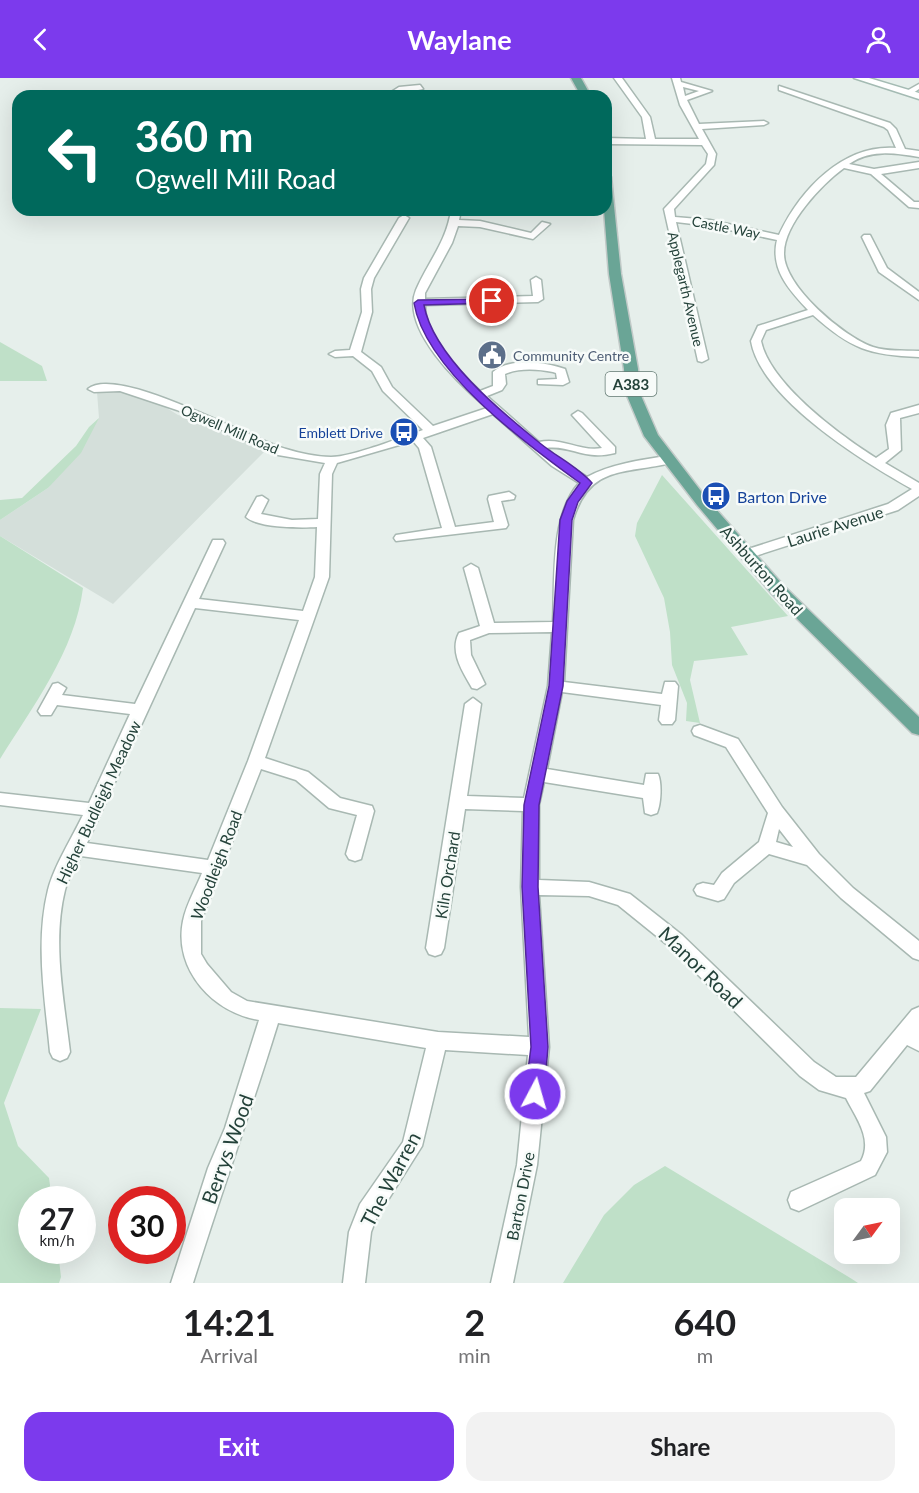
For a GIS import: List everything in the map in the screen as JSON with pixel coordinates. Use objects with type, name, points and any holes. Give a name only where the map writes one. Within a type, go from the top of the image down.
[{"type":"main road","name":"Ashburton Road","points":[[610,216],[615,274],[631,369],[632,391],[651,436],[667,460],[747,554],[825,639],[919,728]]},
{"type":"street","points":[[413,78],[423,90]]},
{"type":"street","points":[[618,78],[646,117],[651,141]]},
{"type":"street","points":[[859,78],[919,96]]},
{"type":"street","points":[[914,78],[919,79]]},
{"type":"street","name":"Applegarth Avenue","points":[[677,81],[682,99],[703,142],[712,154],[712,160],[669,209],[703,362]]},
{"type":"street","name":"Applegarth Avenue","points":[[677,81],[708,91],[682,99]]},
{"type":"street","points":[[907,93],[919,86]]},
{"type":"street","points":[[400,90],[420,87]]},
{"type":"street","points":[[780,88],[887,125],[892,129],[901,151]]},
{"type":"street","points":[[696,127],[767,123]]},
{"type":"street","points":[[612,141],[703,142]]},
{"type":"street","points":[[919,154],[901,151],[867,153],[843,165],[819,186],[781,238],[779,254],[785,276],[794,291],[815,311],[869,349],[919,354]]},
{"type":"street","points":[[843,165],[874,172],[919,165]]},
{"type":"street","points":[[874,172],[915,207]]},
{"type":"street","points":[[456,216],[456,223],[425,282],[418,303],[421,317],[434,344],[495,409],[537,446],[586,483],[623,468],[667,460]]},
{"type":"street","points":[[355,353],[367,312],[366,289],[369,278],[404,218]]},
{"type":"street","name":"Castle Way","points":[[670,219],[710,223],[781,238]]},
{"type":"street","points":[[456,223],[495,227],[533,236],[545,224]]},
{"type":"street","points":[[866,235],[884,270],[919,297]]},
{"type":"street","points":[[418,303],[538,299],[536,280]]},
{"type":"street","points":[[815,311],[762,328],[757,334],[757,349],[768,369],[801,408],[829,432],[875,464],[919,489]]},
{"type":"street","points":[[335,354],[355,353],[377,369],[387,389],[430,430]]},
{"type":"street","points":[[479,394],[498,388],[499,372],[506,368],[551,368],[561,371],[563,382],[542,382]]},
{"type":"street","name":"Ogwell Mill Road","points":[[94,389],[121,388],[181,408],[282,452],[332,461],[495,409]]},
{"type":"street","points":[[875,464],[895,450],[893,415],[898,411],[919,409]]},
{"type":"street","points":[[537,446],[555,442],[582,454],[593,455],[611,450],[578,415]]},
{"type":"street","points":[[415,436],[425,447],[450,532]]},
{"type":"street","name":"Woodleigh Road","points":[[332,461],[326,474],[322,578],[256,761],[192,921],[192,954],[210,984],[224,998],[244,1009],[438,1041],[539,1047]]},
{"type":"street","name":"Barton Drive","points":[[502,1283],[527,1165],[539,1047],[530,887],[531,805],[556,686],[566,520],[572,501],[586,483]]},
{"type":"street","name":"Laurie Avenue","points":[[747,554],[893,507],[919,489]]},
{"type":"street","points":[[401,538],[501,525],[494,499],[509,496]]},
{"type":"street","points":[[262,500],[248,521],[292,524],[324,523]]},
{"type":"street","name":"Higher Budleigh Meadow","points":[[60,1052],[52,975],[53,907],[57,888],[191,603],[216,567],[218,543]]},
{"type":"street","points":[[471,568],[488,628],[560,627]]},
{"type":"street","points":[[191,603],[308,616]]},
{"type":"street","name":"Kiln Orchard","points":[[435,948],[477,692],[465,660],[462,643],[464,637],[488,628]]},
{"type":"street","points":[[556,686],[668,693],[667,720]]},
{"type":"street","points":[[52,699],[142,710]]},
{"type":"street","points":[[700,731],[732,742],[776,812],[813,860],[847,893],[919,952]]},
{"type":"street","points":[[256,761],[302,776],[335,803],[366,811],[355,854]]},
{"type":"street","points":[[536,774],[651,793]]},
{"type":"street","points":[[0,799],[94,810]]},
{"type":"street","points":[[459,802],[531,805]]},
{"type":"street","points":[[702,890],[718,894],[728,878],[766,846],[776,812]]},
{"type":"street","points":[[766,846],[813,860]]},
{"type":"street","points":[[75,848],[214,868]]},
{"type":"street","name":"Manor Road","points":[[530,887],[589,889],[624,899],[641,910],[675,941],[807,1069],[825,1084],[852,1090]]},
{"type":"street","name":"Berrys Wood","points":[[182,1283],[218,1168],[235,1130],[271,1014]]},
{"type":"street","points":[[799,1200],[868,1168],[877,1152],[876,1137],[852,1090],[863,1084],[912,1037],[919,1016]]},
{"type":"street","name":"The Warren","points":[[354,1283],[360,1232],[368,1212],[412,1146],[438,1041]]},
{"type":"shaded area","points":[[119,391],[157,402],[178,415],[198,420],[266,450],[113,604],[0,536],[0,520],[48,488],[99,418],[97,392]]},
{"type":"green space","points":[[0,342],[42,366],[47,381],[0,381]]},
{"type":"green space","points":[[99,418],[81,453],[48,488],[0,520],[0,500],[22,498],[76,446],[89,427]]},
{"type":"green space","points":[[662,475],[788,616],[731,627],[748,655],[694,661],[690,680],[700,723],[686,721],[687,703],[672,665],[670,632],[664,598],[635,536],[637,523]]},
{"type":"green space","points":[[0,536],[83,588],[71,634],[62,656],[39,698],[0,759]]},
{"type":"green space","points":[[0,1008],[41,1009],[4,1103],[18,1146],[49,1178],[50,1186],[18,1186],[18,1264],[60,1264],[61,1277],[59,1283],[0,1283]]},
{"type":"green space","points":[[665,1166],[858,1283],[563,1283],[604,1215],[634,1185]]},
{"type":"place","name":"Community Centre","points":[[492,355]]},
{"type":"place","name":"Emblett Drive","points":[[404,432]]},
{"type":"place","name":"Barton Drive","points":[[716,496]]},
{"type":"route","points":[[492,301],[418,303],[426,330],[443,357],[459,375],[556,463],[586,483],[572,501],[566,520],[556,686],[531,805],[530,887],[539,1047],[535,1094]]}]
